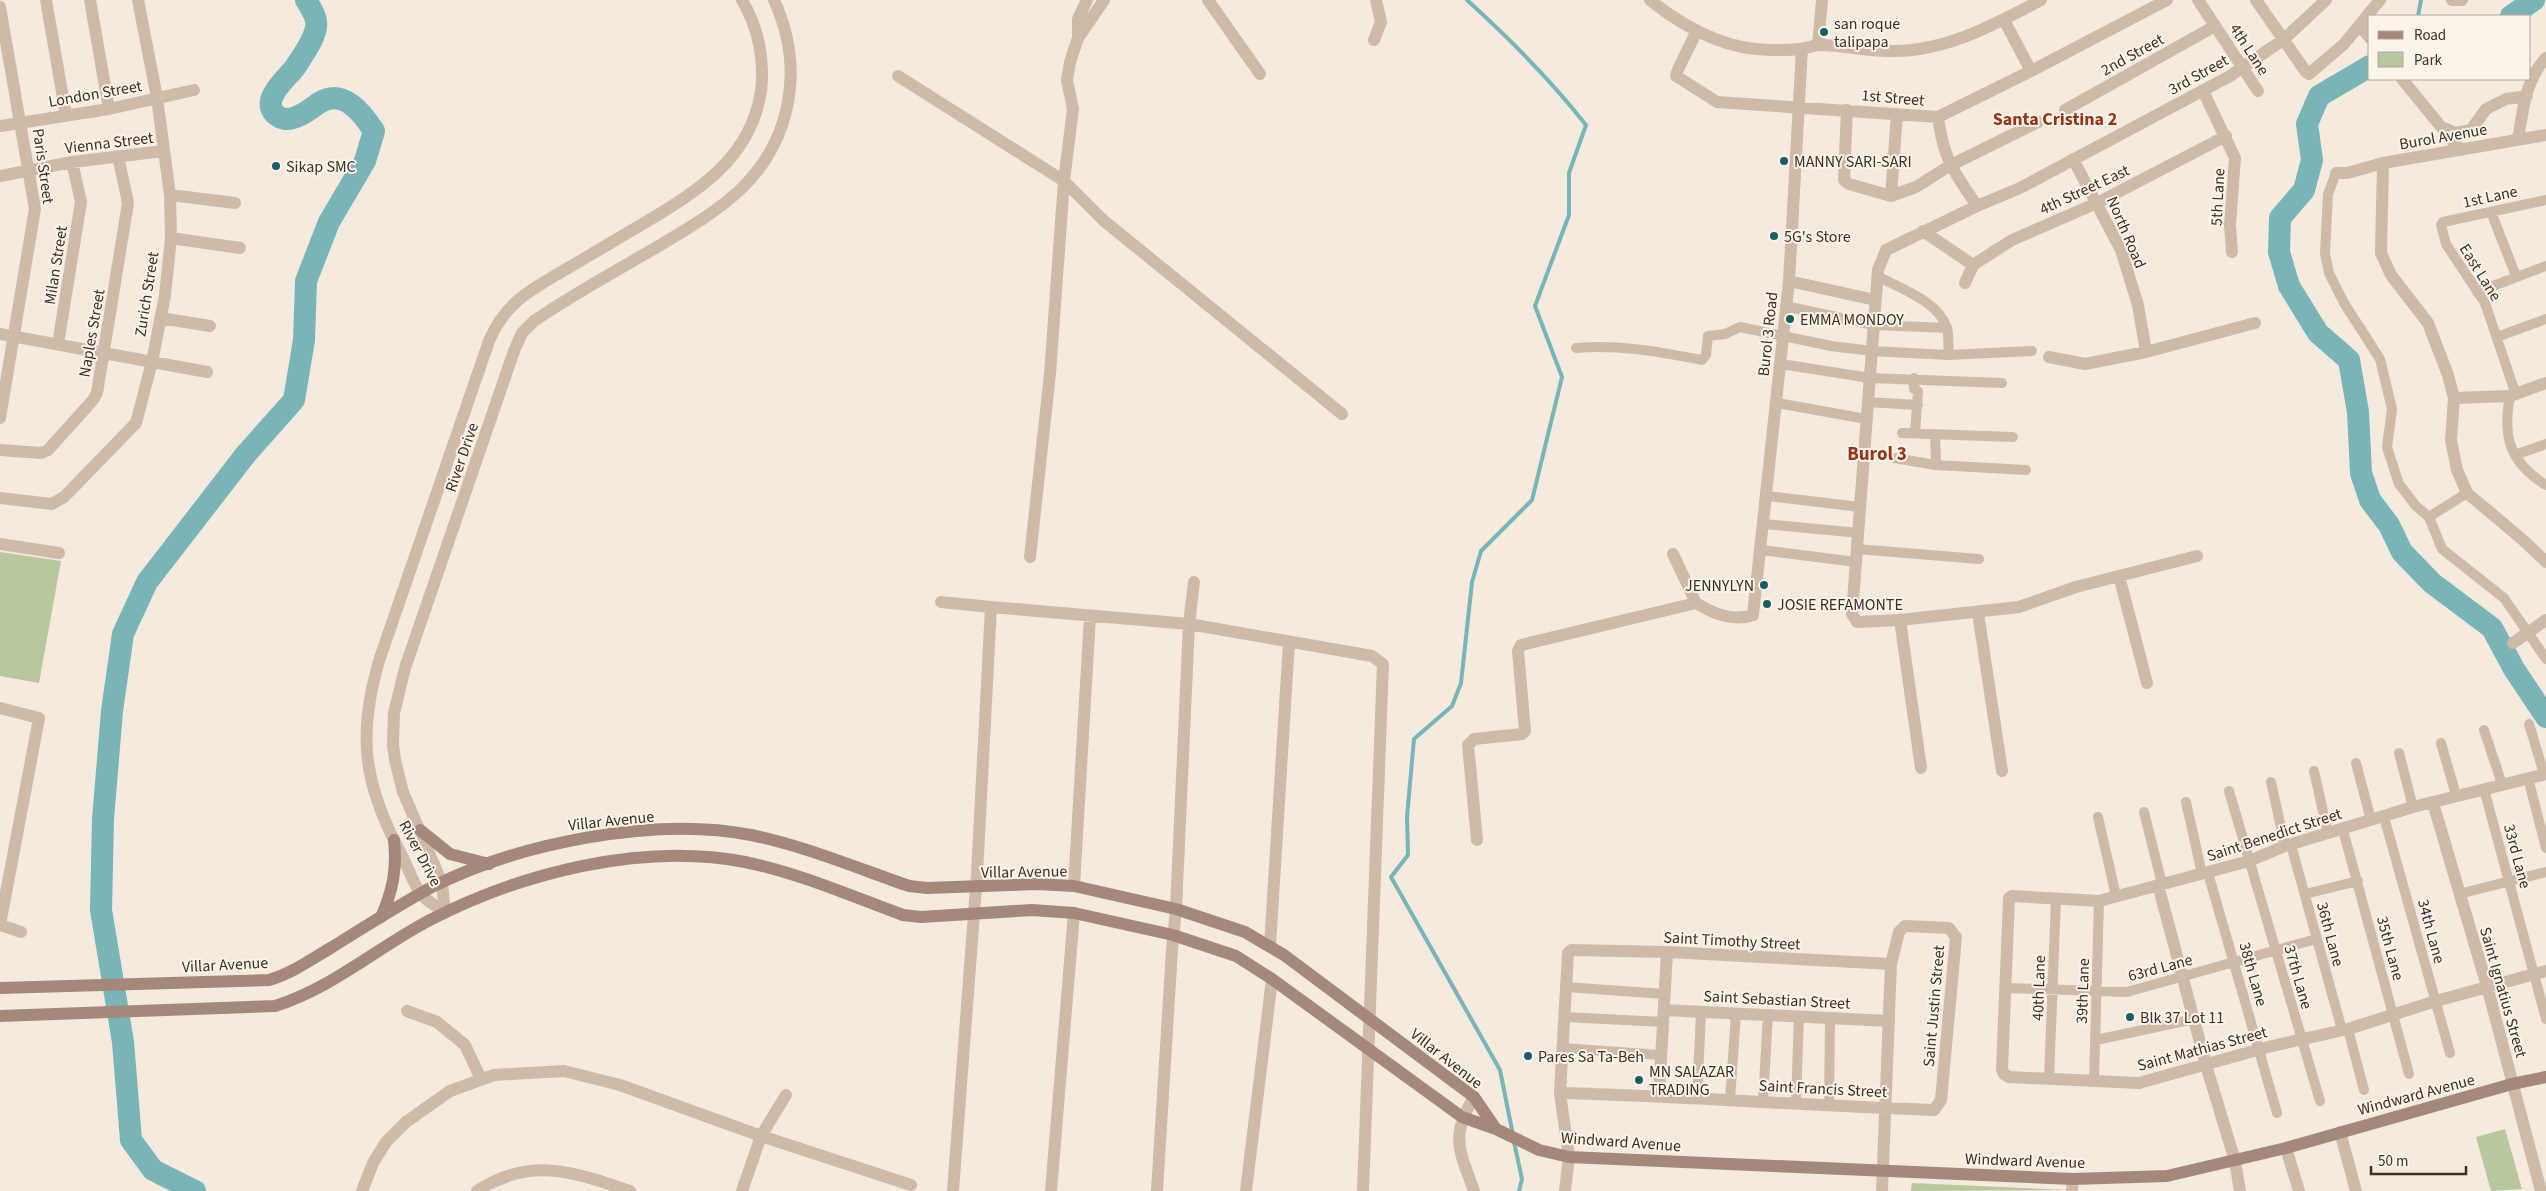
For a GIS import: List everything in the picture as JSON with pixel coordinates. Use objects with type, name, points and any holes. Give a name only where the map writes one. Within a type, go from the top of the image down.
[{"type":"main road","points":[[420,830],[450,854],[489,864]]},
{"type":"main road","name":"Villar Avenue","points":[[0,988],[29,989],[203,982],[258,982],[281,977],[421,894],[442,883],[489,864],[561,842],[601,836],[649,831],[714,831],[750,835],[783,843],[909,886],[976,888],[1037,884],[1074,886],[1176,909],[1246,932],[1270,944],[1474,1097],[1496,1129]]},
{"type":"main road","points":[[381,917],[394,880],[396,861],[394,840]]},
{"type":"main road","points":[[0,1016],[262,1008],[289,1002],[445,913],[514,884],[568,868],[638,858],[673,857],[743,862],[775,869],[903,914],[921,917],[1032,910],[1074,913],[1173,935],[1236,956],[1272,979],[1462,1117],[1496,1129]]},
{"type":"main road","name":"Windward Avenue","points":[[1496,1129],[1539,1150],[1564,1156],[1883,1170],[2073,1185],[2167,1176],[2235,1161],[2512,1084],[2546,1077]]},
{"type":"street","points":[[46,0],[66,115]]},
{"type":"street","points":[[90,0],[109,109]]},
{"type":"street","name":"Zurich Street","points":[[0,498],[52,504],[64,498],[136,423],[152,362],[171,238],[170,196],[157,98],[138,0]]},
{"type":"street","name":"River Drive","points":[[445,913],[421,894],[394,840],[371,784],[366,744],[368,705],[384,648],[492,335],[500,318],[516,301],[691,194],[719,172],[736,153],[756,114],[762,83],[760,46],[742,0]]},
{"type":"street","name":"River Drive","points":[[445,913],[442,883],[403,792],[395,760],[393,728],[396,698],[519,338],[525,329],[543,315],[705,218],[731,200],[754,177],[778,137],[790,90],[791,66],[788,39],[774,0]]},
{"type":"street","points":[[1078,38],[1078,20],[1087,0]]},
{"type":"street","points":[[1030,557],[1050,374],[1064,181],[1073,109],[1067,80],[1070,62],[1078,38],[1104,0]]},
{"type":"street","points":[[1208,0],[1260,74]]},
{"type":"street","points":[[1374,40],[1381,22],[1376,0]]},
{"type":"street","points":[[1650,0],[1696,32],[1739,46],[1768,50],[1802,49],[1818,45],[1889,52],[1918,50],[1944,45],[2004,20],[2041,0]]},
{"type":"street","points":[[1818,45],[1822,0]]},
{"type":"street","name":"1st Street","points":[[1696,32],[1688,53],[1676,71],[1676,76],[1717,102],[1938,117],[2167,0]]},
{"type":"street","name":"4th Lane","points":[[2198,0],[2258,91]]},
{"type":"street","points":[[2256,0],[2306,72],[2313,72],[2360,26],[2368,16]]},
{"type":"street","name":"3rd Street","points":[[1900,620],[1857,622],[1852,614],[1877,276],[1886,250],[1977,206],[2020,188],[2204,91],[2244,68],[2283,40],[2326,0]]},
{"type":"street","points":[[2368,15],[2380,0]]},
{"type":"street","points":[[2452,0],[2462,0]]},
{"type":"street","name":"Paris Street","points":[[0,7],[35,209],[0,418]]},
{"type":"street","points":[[2004,20],[2031,71]]},
{"type":"street","name":"2nd Street","points":[[2066,110],[2215,26]]},
{"type":"street","points":[[2360,26],[2368,36]]},
{"type":"street","name":"Burol 3 Road","points":[[1696,604],[1727,616],[1747,618],[1753,615],[1755,610],[1789,281],[1802,49]]},
{"type":"street","points":[[2518,139],[2527,96],[2536,69],[2546,58]]},
{"type":"street","points":[[898,76],[1064,181],[1103,220],[1342,414]]},
{"type":"street","points":[[2403,80],[2444,128],[2460,150]]},
{"type":"street","name":"London Street","points":[[0,126],[109,109],[194,90]]},
{"type":"street","name":"5th Lane","points":[[2204,91],[2235,158],[2230,225],[2232,252]]},
{"type":"street","points":[[2444,128],[2456,132],[2469,131],[2476,125],[2486,109],[2492,108],[2506,99],[2527,96]]},
{"type":"street","points":[[1847,110],[1844,180],[1849,184],[1891,196],[1916,188],[1949,166],[2038,122]]},
{"type":"street","points":[[1891,196],[1897,114]]},
{"type":"street","points":[[1938,117],[1942,147],[1949,166],[1977,206]]},
{"type":"street","name":"Burol Avenue","points":[[2545,559],[2466,493],[2457,470],[2451,440],[2454,398],[2448,375],[2428,323],[2391,275],[2381,253],[2383,162],[2546,135]]},
{"type":"street","name":"4th Street East","points":[[1973,265],[2012,240],[2097,203],[2226,136]]},
{"type":"street","name":"Vienna Street","points":[[0,176],[72,162],[164,151]]},
{"type":"street","name":"Naples Street","points":[[0,450],[41,453],[48,450],[93,400],[97,393],[128,203],[118,156]]},
{"type":"street","name":"North Road","points":[[2073,159],[2121,250],[2138,306],[2146,352]]},
{"type":"street","name":"Milan Street","points":[[58,344],[81,202],[72,162]]},
{"type":"street","points":[[2383,162],[2347,173],[2336,173],[2328,194],[2325,253],[2329,272],[2337,290],[2380,360],[2392,409],[2387,447],[2399,484],[2416,506],[2429,517],[2442,550],[2504,598],[2546,659]]},
{"type":"street","points":[[170,196],[234,203]]},
{"type":"street","name":"1st Lane","points":[[2442,223],[2546,200]]},
{"type":"street","points":[[2491,212],[2516,276]]},
{"type":"street","name":"East Lane","points":[[2442,223],[2446,244],[2485,303],[2497,337],[2513,395],[2506,430],[2515,455],[2530,475],[2546,485]]},
{"type":"street","points":[[1923,231],[1973,265],[1965,283]]},
{"type":"street","points":[[171,238],[240,248]]},
{"type":"street","points":[[2477,292],[2546,266]]},
{"type":"street","points":[[1877,276],[1914,294],[1939,314],[1947,328],[1949,355]]},
{"type":"street","points":[[1789,281],[1875,300]]},
{"type":"street","points":[[1785,306],[1874,325],[1947,328]]},
{"type":"street","points":[[160,318],[210,326]]},
{"type":"street","points":[[2497,337],[2546,319]]},
{"type":"street","points":[[2049,357],[2085,364],[2146,352],[2255,323]]},
{"type":"street","points":[[1576,348],[1603,346],[1645,349],[1702,360],[1706,355],[1708,336],[1725,334],[1740,327],[1784,334],[1831,346],[1872,352],[1949,355],[2032,351]]},
{"type":"street","points":[[0,334],[207,372]]},
{"type":"street","points":[[1781,364],[1870,378],[1914,378],[2002,383]]},
{"type":"street","points":[[1914,378],[1914,389],[1918,391],[1915,433]]},
{"type":"street","points":[[2454,398],[2513,395],[2546,383]]},
{"type":"street","points":[[1867,402],[1918,405]]},
{"type":"street","points":[[1776,403],[1866,419]]},
{"type":"street","points":[[1902,433],[2014,437]]},
{"type":"street","points":[[1935,434],[1936,465]]},
{"type":"street","points":[[2515,455],[2546,444]]},
{"type":"street","points":[[1894,458],[1936,465],[2026,470]]},
{"type":"street","points":[[2429,517],[2466,493]]},
{"type":"street","points":[[1767,496],[1860,507]]},
{"type":"street","points":[[1764,524],[1859,534]]},
{"type":"street","points":[[0,544],[58,553]]},
{"type":"street","points":[[1762,550],[1979,559]]},
{"type":"street","points":[[1477,840],[1468,745],[1474,739],[1522,734],[1525,731],[1518,651],[1521,645],[1696,604],[1673,554]]},
{"type":"street","points":[[1921,768],[1900,620],[1978,613],[2029,604],[2076,587],[2196,556]]},
{"type":"street","points":[[2119,576],[2146,683]]},
{"type":"street","points":[[1157,1191],[1176,909],[1189,624],[1194,582]]},
{"type":"street","points":[[941,602],[1189,624],[1372,656],[1383,664],[1370,1050],[1363,1191]]},
{"type":"street","points":[[953,1191],[976,888],[991,606]]},
{"type":"street","points":[[1978,613],[2002,771]]},
{"type":"street","points":[[1074,886],[1090,616]]},
{"type":"street","points":[[2513,644],[2546,620]]},
{"type":"street","points":[[1270,944],[1289,642]]},
{"type":"street","points":[[0,708],[39,718],[0,925],[21,932]]},
{"type":"street","points":[[2529,724],[2545,774]]},
{"type":"street","points":[[2484,730],[2502,784]]},
{"type":"street","points":[[2441,743],[2456,796]]},
{"type":"street","points":[[2399,753],[2413,807]]},
{"type":"street","name":"34th Lane","points":[[2356,763],[2377,818],[2436,1001],[2450,1053]]},
{"type":"street","points":[[2314,771],[2328,834]]},
{"type":"street","name":"Saint Benedict Street","points":[[2009,898],[2016,895],[2099,901],[2249,861],[2288,846],[2413,807],[2545,774]]},
{"type":"street","points":[[2528,778],[2546,848]]},
{"type":"street","name":"36th Lane","points":[[2271,782],[2316,939],[2364,1090]]},
{"type":"street","name":"33rd Lane","points":[[2484,789],[2509,881],[2540,972],[2546,1019]]},
{"type":"street","name":"37th Lane","points":[[2229,792],[2320,1101]]},
{"type":"street","name":"38th Lane","points":[[2186,802],[2205,873],[2235,962],[2278,1113]]},
{"type":"street","name":"Saint Ignatius Street","points":[[2433,802],[2512,1076],[2512,1084],[2541,1191]]},
{"type":"street","points":[[2144,812],[2194,1019],[2235,1161],[2240,1191]]},
{"type":"street","points":[[2098,817],[2116,896]]},
{"type":"street","name":"35th Lane","points":[[2343,830],[2409,1074]]},
{"type":"street","points":[[2459,894],[2546,872]]},
{"type":"street","points":[[2304,894],[2358,881]]},
{"type":"street","name":"Saint Mathias Street","points":[[2009,898],[2007,988],[2002,1069],[2004,1074],[2009,1077],[2139,1083],[2259,1050],[2345,1030],[2436,1001],[2540,972]]},
{"type":"street","name":"40th Lane","points":[[2049,1079],[2056,899]]},
{"type":"street","name":"39th Lane","points":[[2094,1081],[2099,901]]},
{"type":"street","points":[[1051,1191],[1074,913]]},
{"type":"street","name":"Saint Justin Street","points":[[1891,964],[1899,932],[1905,926],[1949,928],[1956,936],[1941,1100],[1934,1110]]},
{"type":"street","name":"63rd Lane","points":[[2007,988],[2127,992],[2316,939]]},
{"type":"street","name":"Saint Timothy Street","points":[[1566,987],[1568,953],[1571,950],[1667,952],[1891,964]]},
{"type":"street","points":[[1659,1095],[1667,952]]},
{"type":"street","points":[[1882,1191],[1891,964]]},
{"type":"street","points":[[1246,1191],[1272,979]]},
{"type":"street","points":[[1565,1191],[1560,1093],[1566,987],[1664,994]]},
{"type":"street","points":[[407,1011],[437,1022],[465,1045],[481,1080]]},
{"type":"street","points":[[1697,1098],[1701,1012]]},
{"type":"street","name":"Saint Sebastian Street","points":[[1664,1016],[1701,1012],[1889,1021]]},
{"type":"street","points":[[1730,1100],[1736,1013]]},
{"type":"street","points":[[1763,1102],[1768,1014]]},
{"type":"street","points":[[1564,1017],[1664,1016]]},
{"type":"street","points":[[1796,1103],[1799,1016]]},
{"type":"street","points":[[1829,1105],[1830,1017]]},
{"type":"street","points":[[2096,1040],[2194,1019]]},
{"type":"street","points":[[1564,1048],[1660,1055]]},
{"type":"street","points":[[362,1191],[373,1163],[386,1142],[406,1122],[450,1091],[494,1075],[564,1071],[620,1085],[761,1136],[910,1185]]},
{"type":"street","name":"Saint Francis Street","points":[[1560,1093],[1659,1095],[1934,1110]]},
{"type":"street","points":[[742,1191],[761,1136],[786,1095]]},
{"type":"street","points":[[1474,1097],[1462,1117],[1458,1133],[1462,1157],[1474,1191]]},
{"type":"street","points":[[2340,1132],[2356,1191]]},
{"type":"street","points":[[2286,1148],[2299,1191]]},
{"type":"street","points":[[2533,1161],[2546,1158]]},
{"type":"street","points":[[476,1191],[511,1174],[538,1169],[563,1170],[630,1191]]},
{"type":"green space","points":[[0,552],[61,561],[39,683],[0,676]]},
{"type":"green space","points":[[2505,1129],[2522,1189],[2491,1191],[2476,1137]]},
{"type":"green space","points":[[1912,1183],[2068,1190],[1911,1191]]},
{"type":"waterway","points":[[195,1191],[153,1170],[131,1140],[123,1042],[101,910],[103,819],[112,711],[123,634],[147,582],[246,454],[294,400],[304,340],[306,281],[329,222],[365,161],[374,131],[358,110],[344,100],[336,98],[319,103],[304,114],[291,119],[279,117],[271,108],[271,101],[277,88],[296,66],[314,36],[316,29],[315,17],[306,0]]},
{"type":"waterway","points":[[1467,0],[1529,60],[1586,125],[1569,173],[1569,215],[1535,306],[1562,377],[1532,500],[1481,551],[1472,582],[1461,683],[1452,706],[1414,739],[1407,817],[1408,855],[1391,877],[1500,1070],[1513,1135]]},
{"type":"waterway","points":[[2418,15],[2421,0]]},
{"type":"waterway","points":[[2512,15],[2534,0]]},
{"type":"waterway","points":[[2368,67],[2319,96],[2307,124],[2312,160],[2304,190],[2280,218],[2279,252],[2289,286],[2318,333],[2349,360],[2358,412],[2361,473],[2370,500],[2389,525],[2402,552],[2432,583],[2492,628],[2514,669],[2546,717]]},
{"type":"waterway","points":[[1514,1142],[1522,1179],[1519,1191]]},
{"type":"place","name":"san roque talipapa","points":[[1824,32]]},
{"type":"place","name":"MANNY SARI-SARI","points":[[1784,161]]},
{"type":"place","name":"Sikap SMC","points":[[276,166]]},
{"type":"place","name":"5G's Store","points":[[1774,236]]},
{"type":"place","name":"EMMA MONDOY","points":[[1790,319]]},
{"type":"place","name":"JENNYLYN","points":[[1764,585]]},
{"type":"place","name":"JOSIE REFAMONTE","points":[[1767,604]]},
{"type":"place","name":"Blk 37 Lot 11","points":[[2130,1017]]},
{"type":"place","name":"Pares Sa Ta-Beh","points":[[1528,1056]]},
{"type":"place","name":"MN SALAZAR TRADING","points":[[1639,1080]]},
{"type":"district","name":"Santa Cristina 2","points":[[2055,119]]},
{"type":"district","name":"Burol 3","points":[[1877,453]]}]
